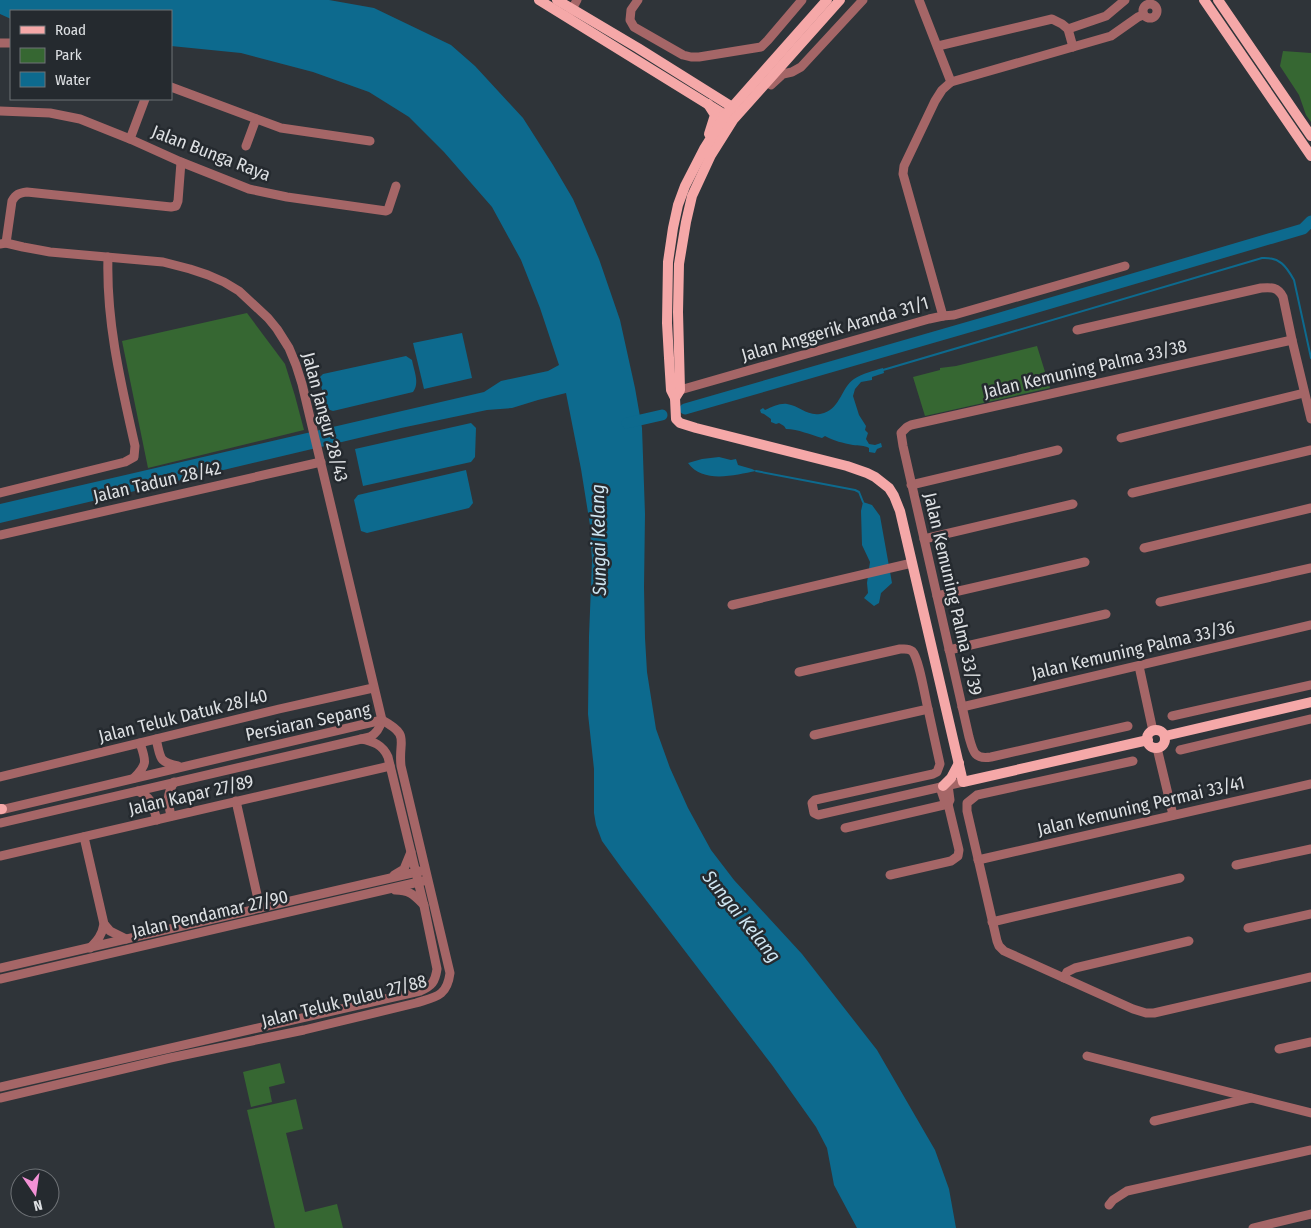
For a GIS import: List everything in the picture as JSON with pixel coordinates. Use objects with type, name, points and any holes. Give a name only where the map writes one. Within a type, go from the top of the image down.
[{"type":"main road","points":[[539,0],[638,48],[733,113]]},
{"type":"main road","points":[[556,0],[570,14]]},
{"type":"main road","points":[[676,393],[679,264],[692,196],[733,113],[747,91],[827,0]]},
{"type":"main road","points":[[704,149],[733,113],[750,101],[840,0]]},
{"type":"main road","points":[[1204,0],[1311,156]]},
{"type":"main road","points":[[1218,0],[1311,136]]},
{"type":"main road","points":[[710,99],[730,97],[747,91]]},
{"type":"main road","points":[[676,393],[667,323],[667,282],[670,245],[680,199],[704,149],[715,115],[710,99]]},
{"type":"main road","name":"Jalan Kemuning Palma 33/39","points":[[676,393],[676,419],[680,423],[847,466],[876,477],[889,488],[900,511],[963,782]]},
{"type":"main road","points":[[1165,736],[1311,702]]},
{"type":"main road","points":[[1153,731],[1162,732],[1165,736],[1164,744],[1157,748],[1152,746],[1148,740],[1149,735],[1153,731]]},
{"type":"main road","points":[[963,782],[1148,740]]},
{"type":"main road","points":[[944,786],[959,763]]},
{"type":"street","points":[[570,14],[578,0]]},
{"type":"street","points":[[638,0],[632,10],[630,20],[634,27],[683,55],[699,57],[761,46],[802,0]]},
{"type":"street","points":[[750,101],[760,97],[778,77],[792,72],[801,66],[863,0]]},
{"type":"street","points":[[919,0],[951,82],[1111,36],[1138,16],[1143,15],[1143,8],[1148,2]]},
{"type":"street","points":[[1068,29],[1106,16],[1124,0]]},
{"type":"street","points":[[938,46],[1052,20],[1068,29],[1073,47]]},
{"type":"street","name":"Jalan Anggerik Aranda 31/1","points":[[676,393],[943,316],[903,174],[904,166],[935,101],[942,90],[951,82]]},
{"type":"street","points":[[172,87],[282,128],[370,141]]},
{"type":"street","points":[[130,139],[145,100]]},
{"type":"street","name":"Jalan Bunga Raya","points":[[0,111],[50,113],[80,119],[249,189],[287,197],[386,211],[396,186]]},
{"type":"street","points":[[246,146],[256,119]]},
{"type":"street","points":[[3,243],[12,201],[15,195],[20,192],[171,207],[176,206],[178,201],[181,162]]},
{"type":"street","name":"Jalan Jangur 28/43","points":[[3,243],[50,252],[162,262],[190,269],[224,282],[238,291],[268,318],[277,329],[289,348],[302,384],[382,720]]},
{"type":"street","points":[[0,493],[125,462],[134,457],[135,446],[112,335],[107,273],[108,257]]},
{"type":"street","points":[[943,316],[954,315],[1125,266]]},
{"type":"street","points":[[1077,330],[1261,288],[1274,288],[1283,297],[1311,420]]},
{"type":"street","name":"Jalan Kemuning Palma 33/38","points":[[902,446],[901,433],[906,427],[911,425],[1292,340]]},
{"type":"street","points":[[1121,438],[1304,393]]},
{"type":"street","name":"Jalan Kemuning Palma 33/39","points":[[902,446],[962,707],[972,749],[975,754],[981,758],[991,757],[1128,726]]},
{"type":"street","points":[[911,485],[1058,450]]},
{"type":"street","points":[[1132,493],[1311,450]]},
{"type":"street","name":"Jalan Tadun 28/42","points":[[0,535],[320,458]]},
{"type":"street","points":[[924,539],[1073,504]]},
{"type":"street","points":[[1144,548],[1311,508]]},
{"type":"street","points":[[937,596],[1085,562]]},
{"type":"street","points":[[732,605],[912,563]]},
{"type":"street","points":[[1160,602],[1311,568]]},
{"type":"street","points":[[949,650],[1106,614]]},
{"type":"street","name":"Jalan Kemuning Palma 33/36","points":[[962,707],[1311,625]]},
{"type":"street","points":[[799,672],[900,649],[908,649],[913,652],[940,759],[937,772],[933,774],[813,801],[814,812],[818,815],[963,782]]},
{"type":"street","points":[[1139,666],[1153,731]]},
{"type":"street","points":[[1172,716],[1311,685]]},
{"type":"street","name":"Jalan Teluk Datuk 28/40","points":[[0,777],[373,688]]},
{"type":"street","points":[[814,735],[927,709]]},
{"type":"street","points":[[1180,750],[1311,719]]},
{"type":"street","name":"Persiaran Sepang","points":[[0,823],[360,739],[374,734],[380,728],[382,720],[1,809]]},
{"type":"street","name":"Jalan Teluk Pulau 27/88","points":[[0,1098],[170,1058],[304,1030],[434,997],[442,993],[449,982],[450,973],[422,876],[401,766],[401,734],[382,720]]},
{"type":"street","points":[[156,739],[162,761],[182,767]]},
{"type":"street","name":"Jalan Teluk Pulau 27/88","points":[[0,1087],[428,988],[436,976],[436,969],[424,906],[422,876],[411,851],[386,752],[382,747],[370,740],[360,739]]},
{"type":"street","points":[[296,741],[299,753]]},
{"type":"street","points":[[133,778],[142,770],[145,764],[140,743]]},
{"type":"street","points":[[1157,748],[1174,815]]},
{"type":"street","points":[[1133,761],[977,795],[967,803],[967,811],[999,946],[1004,951],[1146,1014],[1311,977]]},
{"type":"street","name":"Jalan Kapar 27/89","points":[[0,856],[390,766]]},
{"type":"street","points":[[171,816],[168,796],[174,782]]},
{"type":"street","name":"Jalan Kemuning Permai 33/41","points":[[978,860],[1311,784]]},
{"type":"street","points":[[890,875],[951,861],[958,856],[959,850],[948,804],[950,800],[944,786]]},
{"type":"street","points":[[138,791],[147,795],[150,799],[157,820]]},
{"type":"street","points":[[827,798],[830,812]]},
{"type":"street","points":[[236,801],[260,908]]},
{"type":"street","points":[[845,828],[948,804]]},
{"type":"street","points":[[84,837],[104,924],[99,939],[90,948]]},
{"type":"street","points":[[1236,865],[1311,849]]},
{"type":"street","points":[[380,880],[404,869],[411,851]]},
{"type":"street","name":"Jalan Pendamar 27/90","points":[[0,968],[380,880],[422,876]]},
{"type":"street","name":"Jalan Pendamar 27/90","points":[[0,979],[384,890],[422,876]]},
{"type":"street","points":[[992,922],[1180,878]]},
{"type":"street","points":[[384,890],[399,890],[412,893],[424,906]]},
{"type":"street","points":[[1248,928],[1311,914]]},
{"type":"street","points":[[104,924],[110,931],[126,939]]},
{"type":"street","points":[[1064,978],[1067,972],[1075,968],[1189,941]]},
{"type":"street","points":[[1279,1049],[1311,1042]]},
{"type":"street","points":[[1087,1056],[1311,1113]]},
{"type":"street","points":[[1218,1107],[1222,1100],[1221,1090]]},
{"type":"street","points":[[1154,1121],[1251,1098]]},
{"type":"street","points":[[1109,1205],[1127,1191],[1311,1150]]},
{"type":"street","points":[[1252,1228],[1311,1214]]},
{"type":"green space","points":[[1283,51],[1311,53],[1311,122],[1306,115],[1299,95],[1280,66]]},
{"type":"green space","points":[[247,313],[285,364],[304,430],[148,468],[122,341]]},
{"type":"green space","points":[[1037,346],[1050,388],[925,416],[913,377],[940,370],[940,368],[956,366]]},
{"type":"green space","points":[[280,1063],[285,1083],[269,1087],[272,1102],[251,1107],[243,1072]]},
{"type":"green space","points":[[296,1099],[303,1129],[286,1133],[305,1212],[337,1204],[343,1228],[275,1228],[247,1110]]},
{"type":"water","name":"Sungai Kelang","points":[[0,0],[329,0],[374,8],[451,45],[475,66],[523,118],[573,199],[599,259],[620,320],[642,428],[647,672],[656,729],[670,768],[688,808],[711,850],[734,880],[802,954],[877,1050],[935,1150],[949,1189],[956,1228],[857,1228],[834,1185],[827,1148],[816,1127],[772,1065],[602,841],[594,813],[594,769],[588,714],[592,561],[590,525],[566,393],[512,408],[487,410],[401,428],[0,523],[0,504],[484,392],[501,381],[548,371],[559,365],[540,308],[521,260],[492,207],[444,152],[409,117],[369,92],[313,72],[241,53],[172,46],[172,10],[10,10],[10,19],[0,14]]},
{"type":"water","points":[[462,333],[472,378],[424,389],[413,343]]},
{"type":"water","points":[[406,356],[412,360],[416,377],[416,385],[413,392],[333,411],[327,409],[319,378],[323,374]]},
{"type":"water","points":[[883,368],[884,373],[872,377],[872,380],[861,382],[855,389],[853,396],[859,415],[866,426],[865,430],[868,433],[866,439],[869,444],[881,443],[882,447],[877,449],[875,453],[869,452],[869,448],[865,446],[842,443],[825,436],[822,438],[786,429],[779,423],[771,422],[771,419],[761,413],[760,410],[763,408],[765,410],[784,404],[792,405],[813,414],[824,413],[838,402],[846,387],[854,379]]},
{"type":"water","points":[[471,423],[476,428],[475,457],[471,462],[363,486],[355,449]]},
{"type":"water","points":[[719,457],[731,460],[736,459],[738,465],[756,471],[729,476],[711,476],[694,470],[688,463]]},
{"type":"water","points":[[466,470],[473,503],[469,508],[367,533],[361,531],[354,500],[358,495]]},
{"type":"water","points":[[863,502],[872,505],[880,516],[892,583],[881,593],[879,603],[874,606],[864,598],[868,593],[867,583],[870,562],[862,545],[861,511]]},
{"type":"waterway","points":[[685,409],[1303,229],[1311,221]]},
{"type":"waterway","points":[[883,370],[1262,258],[1273,259],[1282,263],[1294,280],[1311,358]]},
{"type":"waterway","points":[[627,423],[662,415]]},
{"type":"waterway","points":[[756,471],[855,490],[859,492],[863,502]]}]
